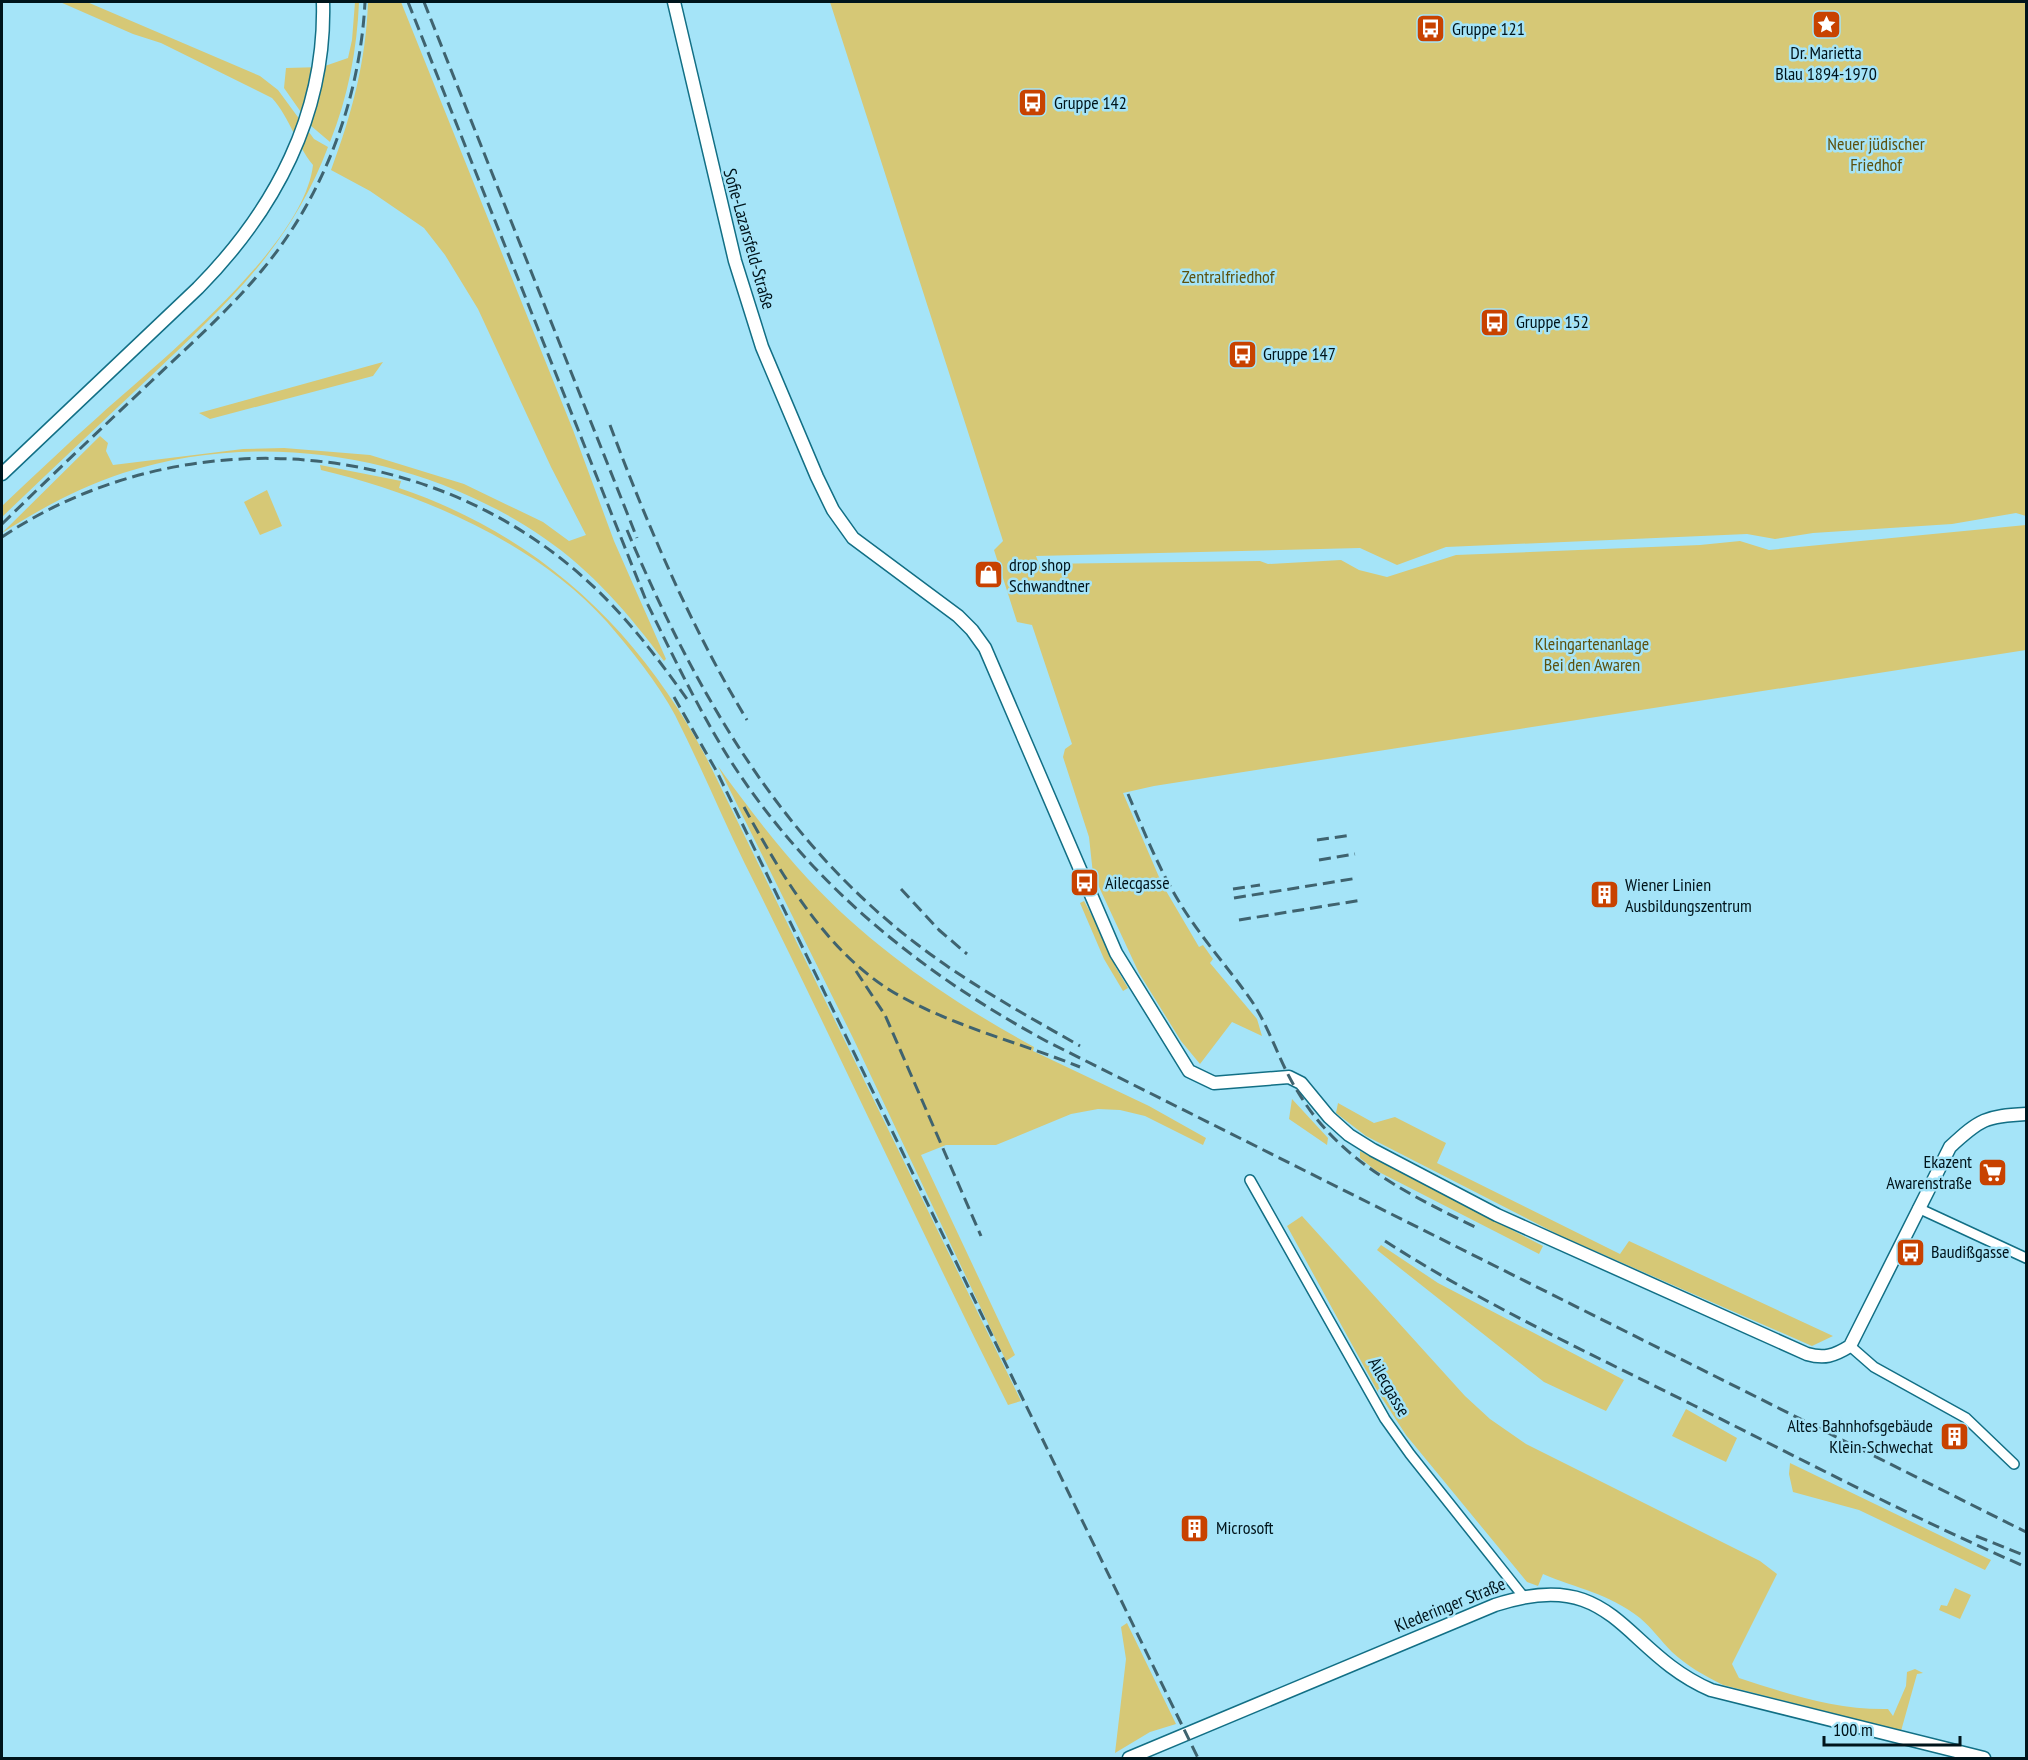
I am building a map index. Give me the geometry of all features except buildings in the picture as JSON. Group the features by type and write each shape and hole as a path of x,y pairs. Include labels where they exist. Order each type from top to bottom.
{"street":[{"path":"2,474 225,261 263,211 287,166 308,112 321,52 323,2"},
{"name":"Sofie-Lazarsfeld-Straße","path":"674,2 735,261 762,347 817,477 833,510 853,537 958,616 985,648 1116,953 1189,1071 1203,1080 1235,1083 1289,1077 1301,1083 1329,1117 1349,1135 1497,1215 1807,1354 1822,1358 1837,1354 1850,1346"},
{"path":"2014,1464 1966,1418 1874,1367 1850,1346 1950,1147 1975,1124 2000,1115 2026,1114"},
{"name":"Ailecgasse","path":"1250,1180 1385,1419 1410,1454 1523,1596"},
{"path":"1918,1208 2026,1258"},
{"name":"Klederinger Straße","path":"1129,1758 1495,1605 1523,1596 1556,1594 1600,1607 1621,1621 1676,1672 1711,1690 1984,1758"}],"green space":[{"path":"60,2 87,2 260,76 278,90 314,139 328,147 313,183 295,215 275,245 230,299 2,517 2,506 74,438 191,334 257,266 284,231 304,197 313,165 284,114 272,98 161,43 133,34"},
{"path":"355,2 359,2 354,56 347,91 330,142 310,125 284,88 286,68 322,67 348,58"},
{"path":"368,2 401,2 573,430 614,541 666,659 664,661 609,594 578,564 544,538 497,510 447,486 395,469 341,458 286,452 231,452 176,459 123,473 91,485 46,507 2,533 100,436 108,443 106,451 113,465 243,449 284,448 370,455 464,484 543,522 569,541 586,535 551,467 478,309 445,255 424,228 370,191 331,170 357,87 367,24"},
{"path":"830,2 2026,2 2026,516 2016,513 1952,524 1813,533 1775,539 1747,534 1446,547 1397,565 1360,548 1036,556 1039,564 1260,561 1268,564 1341,560 1359,570 1387,577 1456,555 1700,545 1740,541 1769,550 2026,525 2026,650 1154,786 1123,793 1162,884 1199,947 1203,945 1213,959 1210,963 1257,1019 1262,1036 1232,1022 1200,1064 1181,1041 1139,973 1093,874 1089,837 1063,757 1065,749 1072,744 1032,625 1017,622 994,550 1003,541"},
{"path":"383,362 373,376 210,419 199,413"},
{"path":"320,465 401,481 399,488 449,508 496,532 540,560 580,592 650,668 680,712 707,759 1021,1401 1008,1405 745,864 684,733 661,691 644,667 607,622 579,594 547,568 512,546 476,525 438,508 360,480 321,470"},
{"path":"267,490 282,526 260,535 244,502"},
{"path":"718,766 784,852 808,879 886,951 973,1012 1034,1047 1033,1051 1149,1106 1206,1138 1203,1145 1145,1116 1120,1110 1098,1109 1071,1114 996,1145 946,1145 921,1155 1015,1355 1006,1361 853,1038"},
{"path":"1084,901 1117,962 1115,966 1128,988 1123,991 1104,959 1080,903"},
{"path":"1292,1099 1328,1138 1327,1145 1289,1119"},
{"path":"1338,1103 1374,1123 1395,1117 1446,1143 1437,1163 1620,1254 1629,1241 1833,1336 1812,1346 1561,1236 1366,1136 1336,1113"},
{"path":"1360,1151 1543,1246 1539,1254 1375,1170 1360,1158"},
{"path":"1302,1216 1465,1396 1490,1419 1526,1444 1760,1561 1777,1574 1732,1664 1739,1678 1831,1704 1888,1709 1893,1716 1906,1686 1907,1672 1915,1669 1923,1673 1917,1674 1901,1731 1723,1685 1684,1662 1640,1618 1616,1603 1543,1574 1538,1586 1527,1582 1406,1435 1378,1392 1287,1226"},
{"path":"1381,1245 1438,1283 1624,1380 1606,1411 1544,1382 1377,1250"},
{"path":"1686,1409 1737,1438 1726,1462 1672,1436"},
{"path":"1790,1463 1991,1560 1985,1570 1859,1510 1793,1492 1789,1474"},
{"path":"1955,1588 1971,1595 1960,1619 1939,1610 1941,1605 1947,1606"},
{"path":"1127,1623 1176,1724 1150,1732 1115,1753 1126,1659 1121,1627"}],"railway":[{"path":"2,524 225,311 263,269 285,240 321,177 347,109 356,74 365,2"},
{"path":"408,2 647,603 694,697 725,752 756,798 791,841 867,918 954,985 1000,1015 1048,1042 2026,1532"},
{"path":"424,2 637,538"},
{"path":"610,425 689,613 747,720"},
{"path":"2,537 71,499 145,474 222,460 299,460 376,471 450,494 520,530 583,577 612,605 652,652 689,702"},
{"path":"627,530 681,647 712,703 745,757 782,809 823,858 868,903 937,959 997,998 1080,1046"},
{"path":"674,697 717,772 1198,1758"},
{"path":"1128,794 1157,861 1178,900 1253,1003 1298,1092 1315,1116 1333,1137 1376,1173 1399,1188 1475,1227"},
{"path":"744,807 774,860 810,913 829,937 874,980 900,996 943,1017 1080,1067"},
{"path":"1317,840 1352,835"},
{"path":"1319,860 1355,854"},
{"path":"1234,898 1358,878"},
{"path":"1233,889 1260,885"},
{"path":"901,889 939,930 967,954"},
{"path":"1239,920 1362,900"},
{"path":"856,971 885,1015 981,1236"},
{"path":"1385,1241 1460,1286 1537,1327 1900,1509 2026,1567"},
{"path":"1976,1536 2026,1556"}],"place":[{"name":"Dr. Marietta Blau 1894-1970","path":"1826,24"},
{"name":"Gruppe 121","path":"1431,29"},
{"name":"Gruppe 142","path":"1033,103"},
{"name":"Gruppe 152","path":"1495,322"},
{"name":"Gruppe 147","path":"1242,354"},
{"name":"drop shop Schwandtner","path":"988,575"},
{"name":"Ailecgasse","path":"1084,883"},
{"name":"Wiener Linien Ausbildungszentrum","path":"1604,895"},
{"name":"Ekazent Awarenstraße","path":"1993,1172"},
{"name":"Baudißgasse","path":"1910,1252"},
{"name":"Altes Bahnhofsgebäude Klein-Schwechat","path":"1954,1436"},
{"name":"Microsoft","path":"1195,1528"}],"park label":[{"name":"Neuer jüdischer Friedhof","path":"1876,154"},
{"name":"Zentralfriedhof","path":"1228,277"},
{"name":"Kleingartenanlage Bei den Awaren","path":"1592,654"}]}
